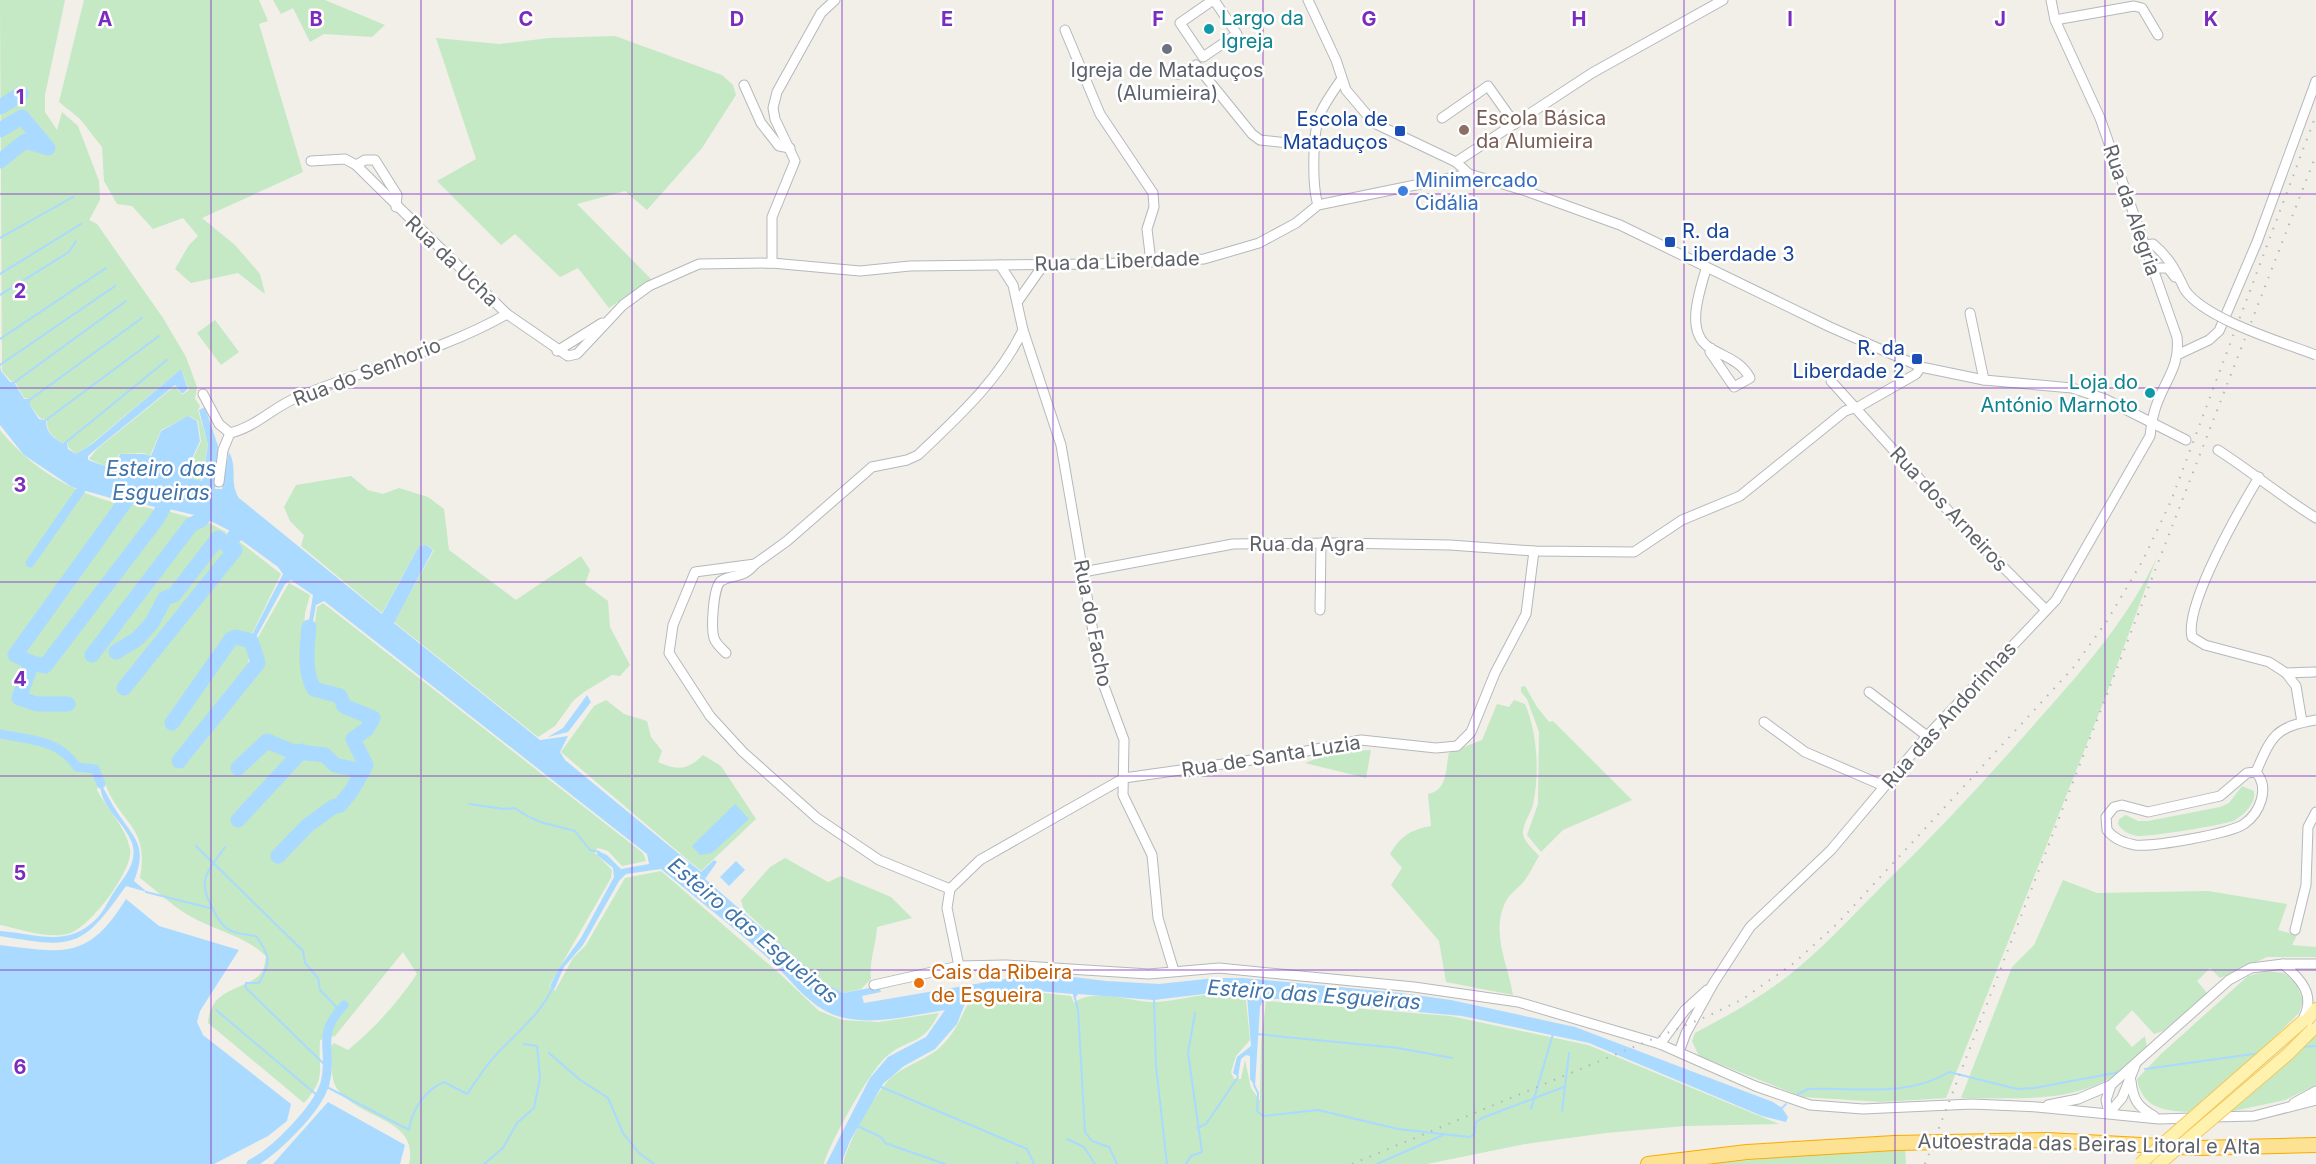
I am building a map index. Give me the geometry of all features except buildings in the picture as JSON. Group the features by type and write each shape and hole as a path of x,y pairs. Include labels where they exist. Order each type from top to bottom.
{"highway":[{"name":"Autoestrada das Beiras Litoral e Alta","path":"1648,1164 1747,1152 1894,1143 2047,1140 2198,1148 2316,1145"}],"main road":[{"path":"2140,1164 2307,1020 2316,1009"},
{"path":"2159,1164 2288,1054 2315,1027"}],"street":[{"path":"772,263 772,217 793,171 795,161 775,119 773,108 777,92 821,13 835,0"},
{"path":"1173,74 1181,74 1196,65 1203,57 1237,34 1214,0 1180,23 1203,57"},
{"path":"1308,0 1336,60 1341,80 1374,123 1456,162 1469,174"},
{"path":"1456,162 1592,74 1723,0"},
{"name":"Rua da Alegria","path":"2051,0 2055,20 2100,118 2177,337 2179,354"},
{"path":"2055,20 2134,6 2142,8 2158,35"},
{"path":"1065,30 1100,114 1153,193 1154,207 1148,229 1151,262"},
{"path":"1196,65 1252,134 1260,140 1316,146"},
{"path":"1318,205 1315,195 1316,146 1320,114 1341,80"},
{"path":"2152,423 2154,412 2179,354 2209,340 2219,331 2257,242 2316,81"},
{"path":"744,85 760,123 779,146 790,148"},
{"path":"1442,118 1488,86 1515,124"},
{"name":"Rua da Ucha","path":"311,161 345,159 356,165 396,207 507,314"},
{"name":"Rua da Ucha","path":"356,165 365,160 375,160 397,195 396,207"},
{"name":"Rua da Liberdade","path":"507,314 557,351 573,356 607,321 649,286 685,268 699,264 772,263 860,270 910,266 1204,259 1259,243 1296,223 1318,205 1469,174 1526,191 1620,225 1706,268 1921,367 1984,380 2072,388 2104,399 2186,440"},
{"path":"2145,245 2153,244 2164,253 2173,264 2185,290"},
{"path":"1018,301 1044,264"},
{"name":"Rua do Facho","path":"1000,265 1013,285 1023,330 1061,445 1101,678 1124,740 1123,795 1152,855 1158,918 1174,971"},
{"path":"1706,268 1696,325 1702,339 1711,348 1734,359 1750,378 1734,387 1710,352 1711,348"},
{"path":"2152,268 2168,268 2202,307 2316,355"},
{"path":"1970,313 1984,380"},
{"name":"Rua do Senhorio","path":"230,433 247,429 295,398 406,357 507,314"},
{"path":"726,653 713,636 712,619 717,588 722,581 748,572 872,467 907,460 918,455 974,402 1016,345 1023,330"},
{"name":"Rua da Agra","path":"1083,572 1233,544 1450,545 1534,551 1634,552 1682,520 1740,496 1853,407 1860,406 1916,374 1921,367"},
{"name":"Rua dos Arneiros","path":"1831,381 1963,527 2046,610"},
{"path":"203,394 219,424 230,433 223,450 219,482"},
{"name":"Rua das Andorinhas","path":"1679,1052 1686,1033 1713,984 1750,927 1831,850 1927,736 2055,600 2144,446 2152,423"},
{"path":"2218,450 2259,477 2283,498 2316,518"},
{"path":"2259,477 2231,526 2199,595 2191,619 2192,637 2205,645 2269,662 2286,673 2296,686 2302,722"},
{"path":"1320,610 1321,543"},
{"name":"Rua de Santa Luzia","path":"1124,778 1287,755 1361,740 1436,748 1457,746 1471,732 1494,673 1526,614 1534,551"},
{"path":"755,564 695,572 673,626 669,653 716,723 743,752 817,818 879,860 950,889"},
{"path":"2286,673 2314,672"},
{"path":"1869,692 1927,736"},
{"path":"2256,771 2247,773 2220,796 2148,812 2121,805 2115,807 2106,817 2107,830 2124,842 2145,845 2233,830 2250,819 2261,803 2262,787 2256,771 2271,738 2287,726 2316,720"},
{"path":"1764,722 1805,752 1884,786"},
{"path":"960,966 947,908 950,889 980,860 1124,778"},
{"path":"2295,930 2307,885 2308,827 2316,812"},
{"path":"2037,1107 2078,1099 2111,1085 2229,980 2251,968 2283,964 2316,964"},
{"path":"2283,964 2306,988 2310,1001 2308,1011 2301,1023"},
{"path":"874,985 960,966 1006,965 1149,974 1219,968 1414,987 1518,1002 1660,1044 1755,1086 1810,1105 1863,1109 1972,1104 2037,1107 2159,1119 2254,1116 2316,1100"},
{"name":"Rua das Andorinhas","path":"1660,1044 1685,1010 1713,984"},
{"path":"2109,1113 2122,1098 2135,1066"},
{"path":"2130,1081 2133,1098 2140,1109 2159,1119"},
{"path":"2109,1113 2106,1100 2111,1085"},
{"path":"2286,1107 2316,1091"}],"green space":[{"path":"0,0 65,0 45,95 45,112 57,130 62,112 78,126 99,181 100,200 89,220 97,224 163,318 186,357 197,387 195,399 200,406 198,410 208,445 201,481 189,478 192,461 201,441 198,421 189,416 161,430 150,456 144,453 119,454 116,464 105,466 89,459 97,449 175,386 182,395 189,390 181,369 76,454 69,448 67,441 62,443 53,436 49,431 47,420 40,418 30,405 30,399 24,398 15,382 11,381 2,371"},
{"path":"84,0 259,0 268,21 259,24 303,172 202,218 235,245 260,274 265,294 238,273 191,283 175,269 189,245 198,236 183,218 153,229 132,206 117,204 104,181 102,147 80,119 59,102"},
{"path":"273,0 325,0 385,25 372,37 324,34 310,42 293,8 281,14"},
{"path":"615,36 722,75 733,85 736,95 702,148 647,210 625,191 577,204 651,279 609,308 578,268 560,277 515,234 501,245 437,181 476,159 436,38 499,44 549,38"},
{"path":"215,320 239,352 221,365 197,333"},
{"path":"0,430 24,456 52,476 82,491 116,503 114,510 121,513 130,504 153,509 153,518 158,520 167,511 207,522 226,532 225,546 240,542 281,574 251,636 230,635 225,640 245,643 250,649 248,665 256,668 261,661 257,639 289,583 310,595 305,613 303,647 310,651 312,647 317,607 323,603 643,853 646,861 622,866 608,851 598,848 594,852 612,870 611,878 549,986 555,991 573,958 586,945 625,878 661,871 780,974 819,1011 842,1020 879,1022 939,1013 933,1024 921,1037 895,1050 880,1064 851,1107 824,1164 409,1164 410,1149 405,1137 385,1120 346,1098 336,1087 332,1073 331,1046 334,1043 348,1050 377,1024 402,995 417,974 403,952 335,1036 320,1040 319,1080 304,1103 208,1023 210,1010 216,1001 258,977 264,968 266,956 249,943 188,915 140,878 142,860 137,835 110,795 104,780 98,781 97,790 120,826 130,849 125,870 108,898 87,922 68,934 43,934 0,925"},
{"path":"351,476 368,490 383,494 399,488 428,497 444,509 449,550 516,600 581,556 590,570 585,584 608,601 610,627 630,665 620,676 612,675 584,692 573,701 555,726 538,737 394,622 434,550 426,545 419,546 382,613 301,546 304,535 290,521 284,507 296,485"},
{"path":"2157,557 2103,703 1946,1098 1882,1102 1803,1097 1699,1056 1692,1041 1695,1033 1762,995 1810,957 1922,846 1991,773 2062,693 2114,629 2130,606"},
{"path":"1525,686 1549,722 1553,721 1632,800 1563,830 1541,852 1527,835 1538,804 1539,732 1527,699 1521,692 1521,687"},
{"path":"606,700 624,714 647,721 651,737 662,751 658,762 682,768 692,764 703,755 721,766 756,819 701,871 561,752 594,706"},
{"path":"1514,700 1525,704 1535,740 1537,766 1535,792 1523,834 1527,843 1539,856 1525,880 1506,901 1502,913 1500,936 1513,995 1446,982 1439,941 1391,885 1402,868 1390,854 1407,835 1431,826 1428,794 1434,792 1442,784 1449,753 1482,740 1497,704 1509,707"},
{"path":"1371,750 1366,778 1305,763 1334,752"},
{"path":"2242,786 2254,791 2253,800 2242,815 2229,822 2156,835 2137,836 2126,832 2118,824 2119,819 2126,815 2138,821 2148,821 2220,807 2229,803"},
{"path":"785,858 828,882 841,876 891,897 912,918 877,927 871,979 861,989 844,993 825,983 744,910 741,900 770,867"},
{"path":"2063,880 2097,893 2208,891 2287,904 2278,930 2297,935 2292,945 2316,947 2316,957 2267,957 2220,978 2210,968 2197,981 2207,993 2163,1031 2154,1034 2132,1010 2115,1028 2132,1047 2145,1036 2147,1048 2127,1067 2106,1080 2084,1089 2062,1095 2038,1097 1961,1098 2012,967 2034,945"},
{"path":"2267,971 2284,973 2297,985 2303,1001 2299,1013 2255,1056 2189,1112 2163,1109 2149,1102 2140,1089 2137,1079 2161,1054 2248,976"},
{"path":"1044,993 1071,996 1074,1003 1091,996 1162,1002 1223,994 1246,1000 1250,1040 1236,1056 1231,1072 1234,1079 1241,1079 1245,1060 1251,1088 1260,1101 1261,1043 1266,1001 1450,1016 1588,1045 1779,1124 1685,1126 1606,1133 1525,1144 1427,1164 843,1164 851,1142 878,1093 898,1072 932,1054 943,1045 968,1004 1009,994 1028,995 1033,1001"},
{"path":"2316,1034 2316,1085 2285,1100 2229,1112"},
{"path":"1905,1147 1906,1164 1704,1164"}],"water":[{"name":"Esteiro das Esgueiras","path":"0,364 1,371 10,382 14,382 24,399 30,399 30,405 39,419 46,420 50,434 62,443 67,442 68,449 76,454 92,444 181,369 188,389 182,394 175,385 96,449 88,456 88,460 105,466 116,465 120,454 151,456 161,431 188,416 197,421 200,441 191,461 189,478 202,481 208,445 199,410 205,407 218,446 215,489 222,489 229,452 233,464 234,487 239,498 382,614 419,546 426,545 433,550 394,623 540,740 568,736 560,752 565,760 701,872 714,860 717,862 705,879 825,983 844,993 879,986 881,992 862,996 864,1003 1040,973 1106,981 1159,984 1215,978 1243,978 1401,993 1451,1000 1575,1027 1773,1102 1782,1108 1788,1117 1786,1122 1762,1116 1589,1043 1462,1016 1278,999 1264,999 1260,1007 1255,1086 1250,1079 1250,1056 1246,1055 1241,1059 1238,1077 1233,1073 1237,1057 1251,1046 1247,995 1220,992 1154,1000 1078,994 1074,1000 1073,994 1038,991 1033,998 1029,991 966,1001 957,1024 935,1049 904,1066 883,1084 850,1141 841,1164 826,1164 870,1078 888,1057 926,1037 945,1010 895,1019 857,1020 822,1009 804,995 757,948 661,869 626,874 619,881 583,945 564,967 554,990 550,986 559,968 581,938 614,877 613,868 597,855 598,851 607,855 621,869 649,864 647,854 324,601 316,605 308,649 305,646 313,595 291,580 285,584 255,639 258,663 251,665 254,652 249,642 227,639 236,635 250,639 283,574 278,567 241,540 227,545 232,532 203,517 165,508 157,519 159,508 131,501 119,511 121,501 72,487 24,455 0,425"},
{"path":"587,695 591,702 568,732 548,737 563,728"},
{"path":"100,783 138,844 140,859 134,881 147,892 126,886 98,922 75,939 45,942 0,936 0,931 53,937 65,936 88,926 104,910 130,867 133,850 124,828 104,800"},
{"path":"735,804 749,819 712,853 700,855 692,846"},
{"path":"736,861 745,870 729,886 720,877"},
{"path":"126,899 159,926 239,950 200,1011 197,1022 203,1035 291,1104 287,1121 268,1136 214,1164 0,1164 0,945 42,950 73,948 99,933"},
{"path":"328,1102 405,1145 400,1164 273,1164"}],"waterway":[{"path":"0,107 21,94"},
{"path":"0,130 22,117 48,148"},
{"path":"0,161 25,141 45,147"},
{"path":"0,238 73,197"},
{"path":"0,274 81,224"},
{"path":"0,295 69,252 76,241"},
{"path":"0,339 106,268"},
{"path":"0,365 115,286"},
{"path":"12,384 126,301"},
{"path":"28,401 142,318"},
{"path":"46,420 159,336"},
{"path":"65,443 167,360"},
{"path":"30,563 87,481"},
{"path":"32,663 15,655 130,495"},
{"path":"68,704 37,704 19,698 32,663 45,666 157,519 166,503"},
{"path":"92,655 191,525 201,520 213,504"},
{"path":"116,652 137,639 152,623 165,598 174,595 218,538 227,545 240,530"},
{"path":"124,688 235,550 227,545"},
{"path":"278,856 308,825 333,807 340,805 352,790 366,765 353,739 367,729 373,718 344,706 340,696 314,689 307,667 309,627"},
{"path":"172,723 231,639 236,637 251,641"},
{"path":"179,761 258,663 253,646"},
{"path":"0,734 43,742 52,746 61,751 77,767 95,769 101,784"},
{"path":"238,768 267,741 291,751 325,755 335,765 363,771"},
{"path":"238,820 302,751"},
{"path":"469,804 504,809 515,808 537,820 575,831 590,850 599,852"},
{"path":"196,846 303,951 305,963 318,978 320,990 339,1010"},
{"path":"225,847 207,873 206,894 224,926 237,933 256,936 268,959 259,983 246,983 245,987 326,1066"},
{"path":"146,892 210,908"},
{"path":"325,1086 409,1130 416,1108 437,1085 444,1082 467,1094 489,1063 532,1018 553,987"},
{"path":"1075,998 1078,1010 1085,1132 1092,1141 1109,1147 1117,1164"},
{"path":"1154,999 1156,1066 1167,1164"},
{"path":"251,1164 283,1140 314,1105 325,1083 328,1061 327,1035 335,1016 344,1005"},
{"path":"216,1010 318,1096"},
{"path":"1186,1164 1191,1156 1202,1152 1188,1053 1195,1013"},
{"path":"1256,1034 1398,1048 1452,1058"},
{"path":"1531,1109 1553,1034"},
{"path":"484,1164 503,1148 517,1123 534,1108 540,1078 537,1046 524,1044"},
{"path":"2301,1047 2316,1046"},
{"path":"549,1053 579,1079 608,1098 623,1133 639,1153 654,1164"},
{"path":"1562,1111 1569,1053"},
{"path":"2145,1069 2260,1053"},
{"path":"1798,1094 1808,1089 1881,1090 1899,1088 1933,1080 1949,1072 2017,1089 2120,1072"},
{"path":"1197,1128 1206,1124 1238,1077"},
{"path":"1254,1085 1258,1093 1257,1111 1263,1116 1318,1110 1398,1129 1469,1137 1474,1135 1476,1122 1482,1118 1564,1087"},
{"path":"879,1086 1027,1149 1034,1164"},
{"name":"Esteiro das Esgueiras","path":"1782,1108 1786,1104"},
{"path":"855,1125 881,1137 885,1143 945,1164"},
{"path":"1377,1164 1443,1135"},
{"path":"1067,1139 1084,1147 1095,1164"}],"railway":[{"path":"1352,1164 1708,1016 1743,999 1794,963 1837,924 2073,668 2107,621 2143,560 2171,501 2316,115"},
{"path":"1925,1164 2316,155"}],"place":[{"name":"Largo da Igreja","path":"1209,29"},
{"name":"Igreja de Mataduços (Alumieira)","path":"1167,49"},
{"name":"Escola Básica da Alumieira","path":"1464,130"},
{"name":"Escola de Mataduços","path":"1400,131"},
{"name":"Minimercado Cidália","path":"1403,191"},
{"name":"R. da Liberdade 3","path":"1670,242"},
{"name":"R. da Liberdade 2","path":"1917,359"},
{"name":"Loja do António Marnoto","path":"2150,393"},
{"name":"Cais da Ribeira de Esgueira","path":"919,983"}]}
